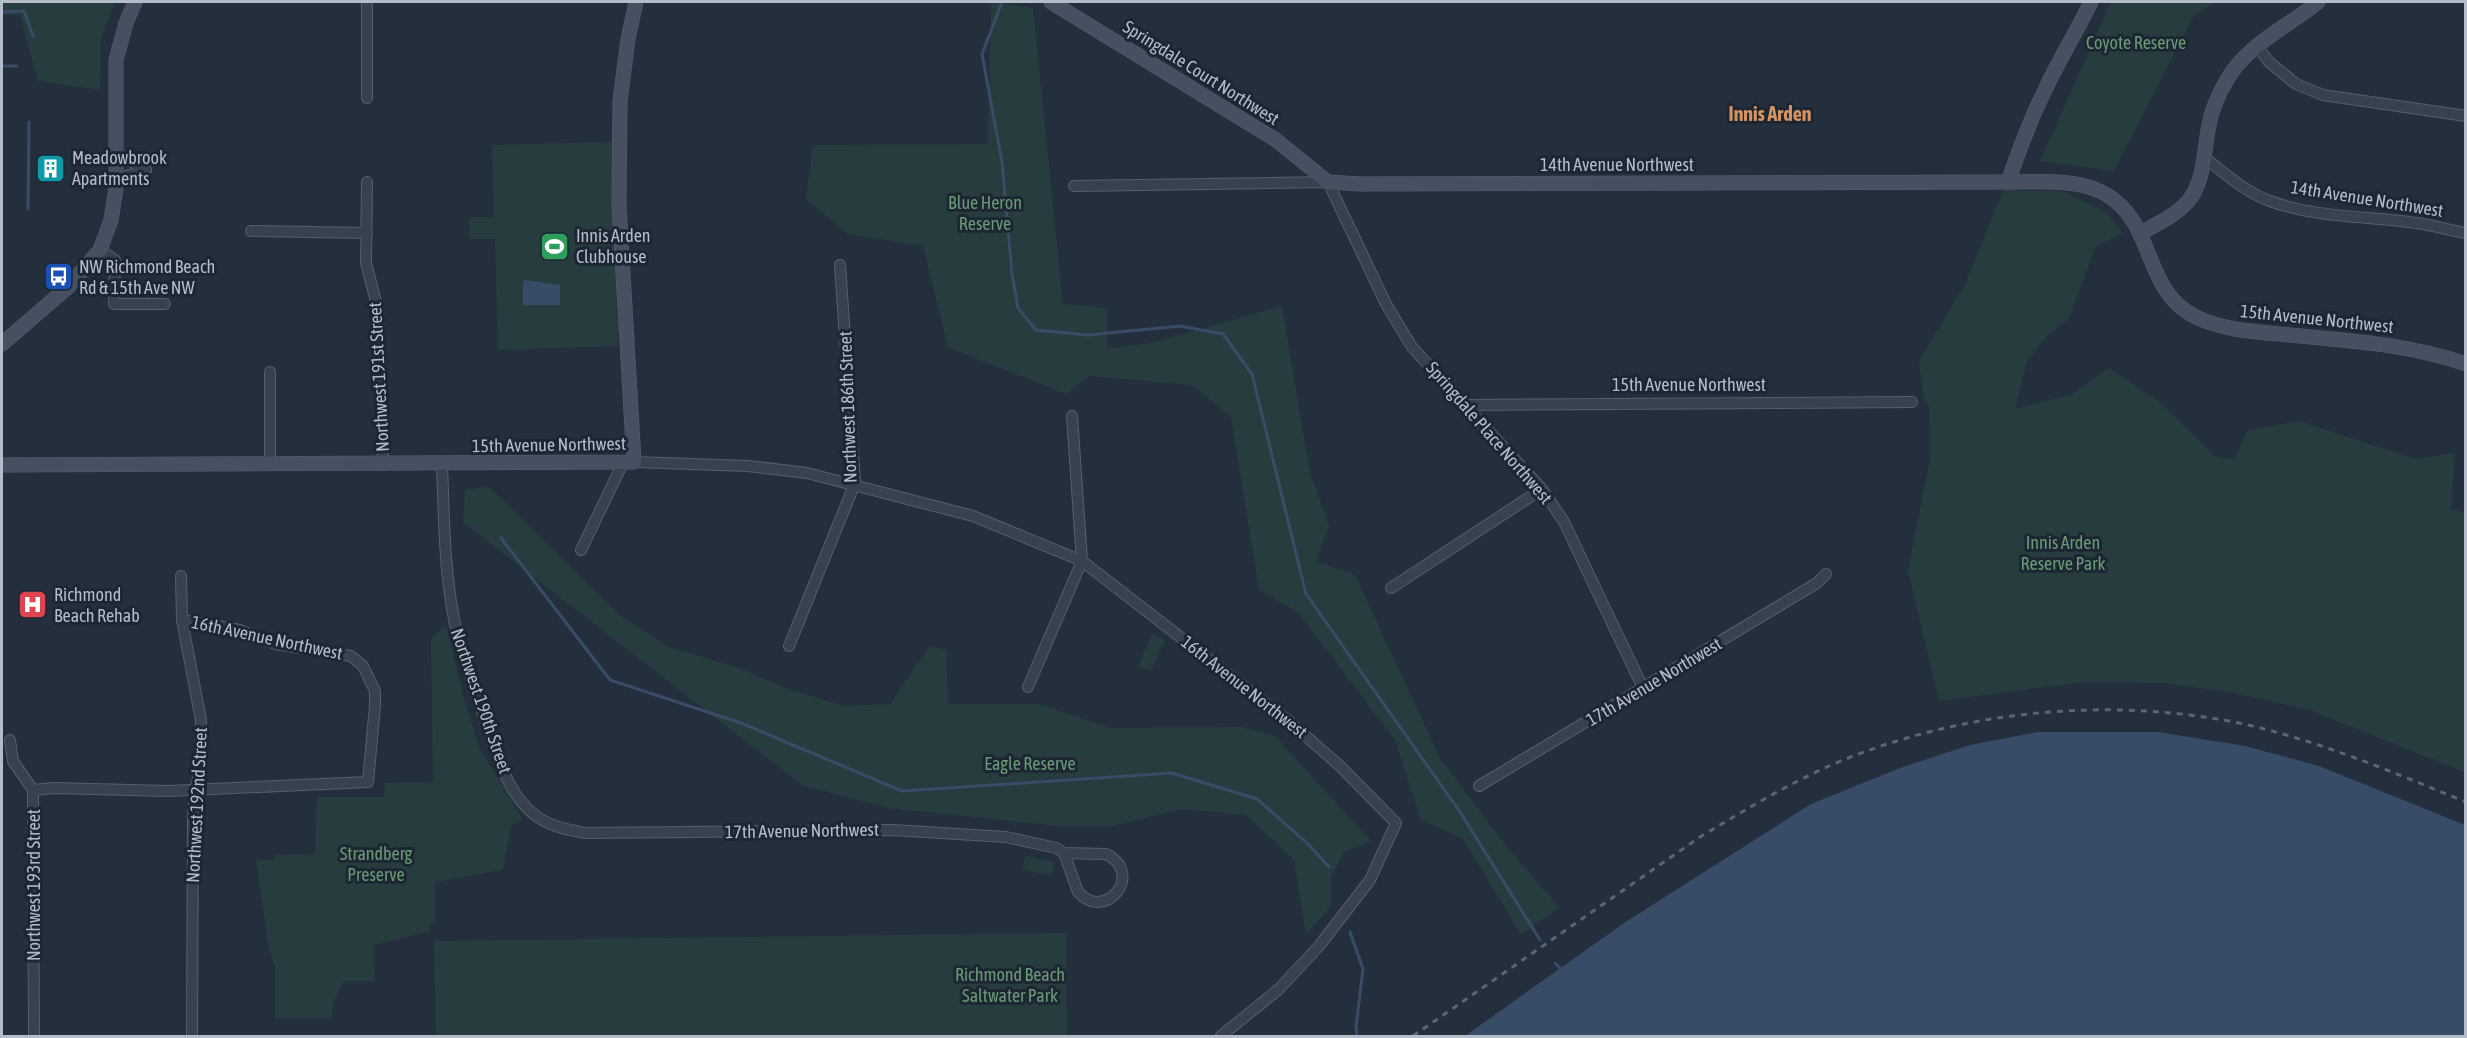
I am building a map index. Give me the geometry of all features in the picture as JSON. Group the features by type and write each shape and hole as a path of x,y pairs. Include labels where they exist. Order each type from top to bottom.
{"street":[{"path":"2,344 68,287 99,250 111,220 116,179 116,60 126,23 135,2"},
{"path":"367,2 367,98"},
{"path":"581,549 629,463 619,205 620,100 627,39 636,2"},
{"name":"Springdale Court Northwest","path":"1051,2 1276,140 1328,182"},
{"path":"2008,182 2021,145 2047,86 2091,2"},
{"path":"2141,233 2178,211 2192,196 2199,180 2215,102 2229,76 2257,46 2318,2"},
{"path":"2257,46 2269,62 2296,84 2323,95 2466,116"},
{"path":"116,153 146,170 116,179"},
{"name":"14th Avenue Northwest","path":"2204,157 2235,182 2269,201 2363,219 2416,223 2466,233"},
{"name":"Northwest 191st Street","path":"368,182 366,263 378,309 383,465"},
{"name":"14th Avenue Northwest","path":"1074,186 1328,182 1361,184 2008,182 2081,186 2100,192 2132,217 2141,233"},
{"name":"Springdale Place Northwest","path":"1328,182 1386,304 1412,347 1542,489 1564,522 1643,688"},
{"path":"251,231 367,233"},
{"name":"15th Avenue Northwest","path":"2141,233 2160,282 2183,308 2196,318 2234,329 2397,345 2434,353 2466,364"},
{"path":"99,250 115,260 114,303 165,303"},
{"name":"Northwest 186th Street","path":"789,646 855,483 840,265"},
{"path":"270,372 270,465"},
{"name":"15th Avenue Northwest","path":"1466,405 1912,402"},
{"path":"1028,687 1082,561 1072,416"},
{"name":"15th Avenue Northwest","path":"2,465 629,463 748,466 807,473 855,483 973,516 1082,561"},
{"name":"Northwest 190th Street","path":"441,464 448,586 463,655 509,783 523,804 539,818"},
{"path":"1391,588 1542,489"},
{"name":"16th Avenue Northwest","path":"1082,561 1290,722 1342,768 1396,824 1370,880 1319,946 1279,989 1221,1036"},
{"name":"17th Avenue Northwest","path":"1479,786 1817,583 1826,574"},
{"name":"Northwest 192nd Street","path":"182,576 182,620 201,720 200,771 195,790 193,818 192,1036"},
{"name":"16th Avenue Northwest","path":"182,620 240,630 275,644 351,656 363,666 375,691 368,782 195,790"},
{"name":"Northwest 193rd Street","path":"10,741 13,761 33,790 34,1036"},
{"path":"33,790 195,790"},
{"name":"17th Avenue Northwest","path":"539,818 560,828 586,833 893,830 1006,837 1056,848 1064,853 1106,854 1119,865 1123,876 1117,893 1103,901 1092,901 1082,896 1078,892 1064,853"}],"green space":[{"path":"2,2 115,2 101,38 100,90 38,81 20,15 2,15"},
{"name":"Blue Heron Reserve","path":"991,2 1033,8 1063,304 1107,308 1107,349 1156,342 1282,306 1310,472 1329,526 1316,561 1355,575 1440,758 1506,846 1560,908 1521,934 1463,839 1421,820 1395,740 1298,612 1259,590 1231,417 1192,385 1089,376 1066,394 948,347 923,246 848,234 806,199 813,145 988,144"},
{"name":"Coyote Reserve","path":"2111,2 2216,2 2194,15 2114,171 2040,161"},
{"name":"Innis Arden Clubhouse","path":"612,142 618,346 498,350 495,239 470,239 469,217 494,217 492,145"},
{"name":"Innis Arden Reserve Park","path":"2003,190 2062,191 2105,211 2123,233 2096,246 2069,318 2046,337 2027,361 2015,409 2071,395 2109,368 2161,403 2215,456 2233,460 2247,431 2299,421 2415,459 2455,453 2451,509 2466,513 2465,772 2307,709 2228,692 2165,683 2084,682 1939,701 1908,571 1930,458 1929,407 1924,398 1919,361 1965,284"},
{"name":"Eagle Reserve","path":"489,487 621,616 669,647 733,666 794,691 844,706 890,704 929,647 946,649 948,704 1039,704 1110,728 1241,727 1275,736 1371,841 1343,853 1331,877 1331,906 1306,935 1294,860 1246,815 1181,809 1113,826 1058,826 888,808 802,785 463,522 465,490"},
{"name":"Strandberg Preserve","path":"446,624 462,691 479,747 523,820 511,826 503,870 435,882 435,924 430,924 430,931 374,945 375,981 344,981 332,1006 332,1018 275,1018 275,966 269,949 256,859 274,860 274,855 315,854 317,797 384,797 385,783 433,782 431,639"},
{"path":"1152,634 1165,640 1151,671 1138,666"},
{"path":"1025,856 1054,862 1052,875 1022,870"},
{"name":"Richmond Beach Saltwater Park","path":"1066,933 1067,1036 436,1036 434,941"}],"water":[{"path":"525,280 560,285 560,305 523,305 523,282"},
{"path":"2038,732 2158,732 2245,746 2319,766 2465,825 2465,1036 1465,1036 1624,923 1811,804 1900,768 1970,745"}],"waterway":[{"path":"1002,2 982,54 1002,162 1012,274 1018,308 1036,330 1088,335 1180,326 1223,334 1252,374 1306,594 1460,812 1540,940"},
{"path":"2,12 24,11 33,36"},
{"path":"2,66 17,66"},
{"path":"28,209 29,122"},
{"path":"501,538 610,680 741,723 902,791 1172,773 1257,799 1308,844 1329,867"},
{"path":"1350,932 1363,969 1357,1036"},
{"path":"1555,963 1560,968"}],"railway":[{"path":"1413,1036 1700,837 1754,805 1848,758 1943,729 1991,719 2091,710 2190,715 2239,723 2297,738 2466,802"}],"place":[{"name":"Meadowbrook Apartments","path":"51,168"},
{"name":"Innis Arden Clubhouse","path":"555,246"},
{"name":"NW Richmond Beach Rd & 15th Ave NW","path":"58,277"},
{"name":"Richmond Beach Rehab","path":"33,605"}],"district":[{"name":"Innis Arden","path":"1770,114"}]}
